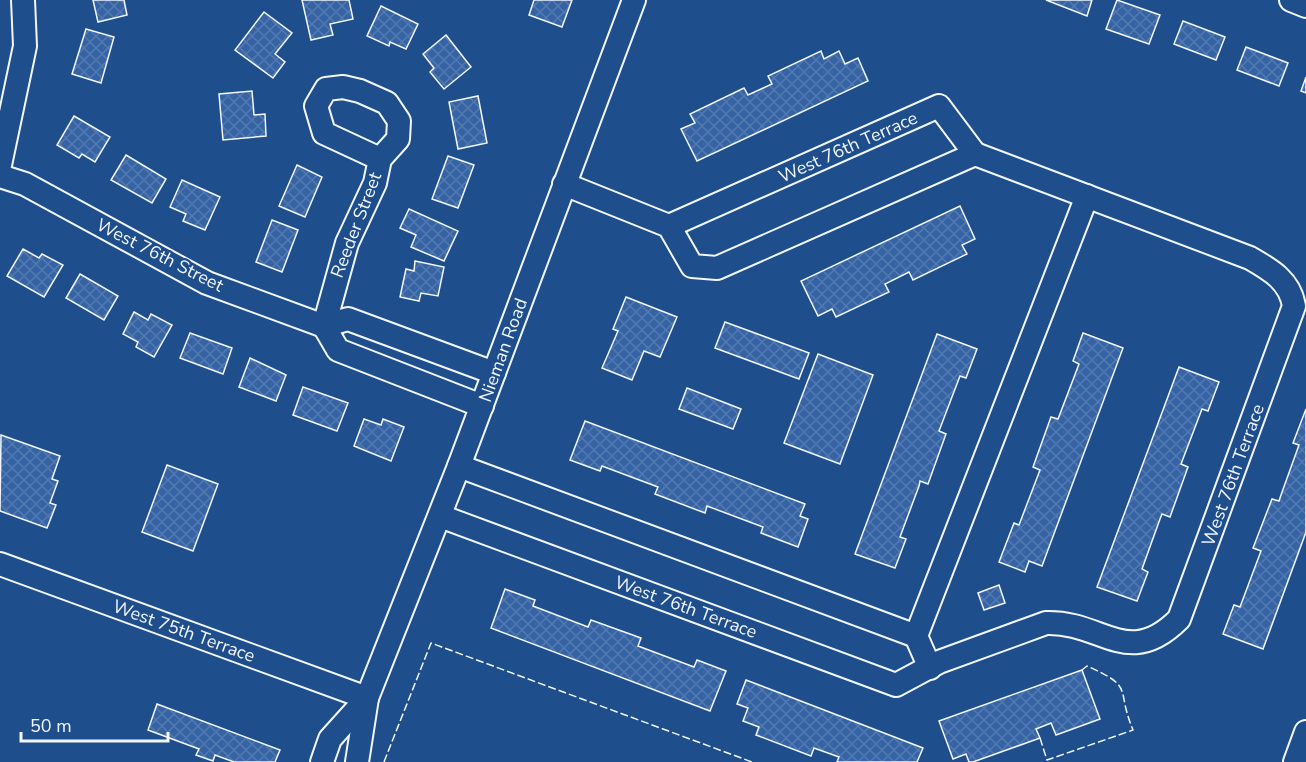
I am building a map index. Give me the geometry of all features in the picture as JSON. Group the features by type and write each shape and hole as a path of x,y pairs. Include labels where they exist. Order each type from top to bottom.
{"street":[{"path":"0,165 25,46 23,0"},
{"name":"Nieman Road","path":"357,762 367,698 440,516 634,0"},
{"path":"1291,0 1306,6"},
{"name":"West 76th Terrace","path":"440,516 896,685 930,668 1046,623 1060,623 1136,643 1151,641 1179,619 1291,318 1294,306 1292,294 1284,282 1271,270 1250,258 975,154 939,106 669,226"},
{"path":"564,184 669,226 692,266 717,268 975,154"},
{"name":"Reeder Street","path":"324,326 346,243 375,183 380,159"},
{"name":"West 76th Street","path":"0,176 25,184 207,283 324,326"},
{"path":"930,668 916,636 1087,196"},
{"path":"482,406 338,350 324,326 348,319 494,373"},
{"path":"459,466 916,636"},
{"name":"West 75th Terrace","path":"0,564 367,698"},
{"name":"Nieman Road","path":"321,762 330,739 367,698"},
{"path":"1295,762 1306,732"}],"building":[{"path":"93,0 124,0 127,15 98,22"},
{"path":"302,0 349,0 353,19 330,24 333,35 311,40"},
{"path":"534,0 572,0 562,27 529,15"},
{"path":"1046,0 1092,0 1087,16"},
{"path":"1117,0 1160,15 1149,44 1106,29"},
{"path":"381,6 418,24 406,49 390,42 389,46 367,36"},
{"path":"264,12 292,33 275,54 285,62 273,78 235,50"},
{"path":"1183,21 1225,37 1216,60 1174,44"},
{"path":"86,29 114,37 101,83 72,74"},
{"path":"446,35 471,67 444,89 430,72 434,68 423,54"},
{"path":"1246,47 1288,63 1279,86 1237,70"},
{"path":"821,51 824,59 839,51 845,64 858,58 868,81 697,161 681,129 695,123 690,114 744,88 748,95 772,84 768,76"},
{"path":"1306,77 1306,93 1301,91"},
{"path":"252,91 254,115 265,114 266,136 223,140 219,94"},
{"path":"478,96 487,143 458,149 449,102"},
{"path":"74,116 110,137 95,162 82,154 79,158 57,145"},
{"path":"126,155 166,179 152,203 111,180"},
{"path":"448,156 474,165 458,208 432,199"},
{"path":"297,165 322,177 305,217 279,206"},
{"path":"182,180 220,197 205,230 183,221 186,214 170,207"},
{"path":"960,206 975,239 962,245 967,254 913,280 909,272 885,284 889,292 836,317 832,309 818,316 801,281"},
{"path":"409,209 458,231 444,261 411,247 416,235 400,228"},
{"path":"272,220 298,230 282,272 256,262"},
{"path":"23,249 39,258 42,254 63,265 44,297 7,276"},
{"path":"415,261 444,267 438,296 421,293 419,301 400,297 406,269 414,271"},
{"path":"80,274 118,296 104,320 66,298"},
{"path":"626,297 677,317 660,357 644,351 632,380 602,368 618,331 613,329"},
{"path":"134,312 148,320 151,314 172,325 154,357 136,347 138,342 123,334"},
{"path":"725,322 809,353 799,379 715,348"},
{"path":"190,333 232,348 223,374 180,358"},
{"path":"1083,333 1123,348 1042,566 1029,561 1025,572 999,562 1014,523 1019,525 1040,470 1033,467 1051,417 1058,419 1079,364 1073,361"},
{"path":"937,334 977,349 966,378 960,376 939,431 946,434 928,484 920,481 900,537 906,539 895,568 855,554"},
{"path":"818,354 873,375 840,464 784,443"},
{"path":"250,358 286,375 276,401 239,387"},
{"path":"1179,367 1219,382 1208,411 1202,409 1181,464 1188,467 1170,517 1162,514 1160,519 1142,569 1148,572 1137,601 1097,587"},
{"path":"303,387 348,403 337,431 293,415"},
{"path":"687,388 741,409 733,429 679,409"},
{"path":"1306,409 1306,532 1263,649 1223,634 1234,605 1240,607 1261,551 1253,548 1272,499 1279,501 1299,445 1293,443"},
{"path":"364,419 381,425 383,419 404,427 391,461 354,446"},
{"path":"585,421 805,504 800,516 808,519 798,547 761,533 763,527 707,506 705,513 655,494 658,487 602,466 600,471 570,460"},
{"path":"1,435 60,456 52,479 58,481 50,503 56,505 47,528 0,511"},
{"path":"167,465 218,484 193,551 142,532"},
{"path":"999,585 1005,603 984,610 978,593"},
{"path":"505,589 535,600 533,606 588,627 591,620 641,638 638,646 694,667 697,660 726,671 710,711 491,628"},
{"path":"1082,670 1100,719 1056,735 1051,723 1036,729 1040,738 973,762 969,762 966,754 953,759 939,721"},
{"path":"746,680 923,748 917,762 837,762 839,757 814,748 811,756 756,735 759,727 743,721 748,708 737,704"},
{"path":"157,704 280,750 275,762 234,762 215,755 213,761 196,755 199,749 148,730"}],"fence":[{"path":"384,762 431,643 752,762"},
{"path":"1040,738 1047,760 1133,730 1122,690 1118,685 1112,679 1087,666 1082,670"}]}
